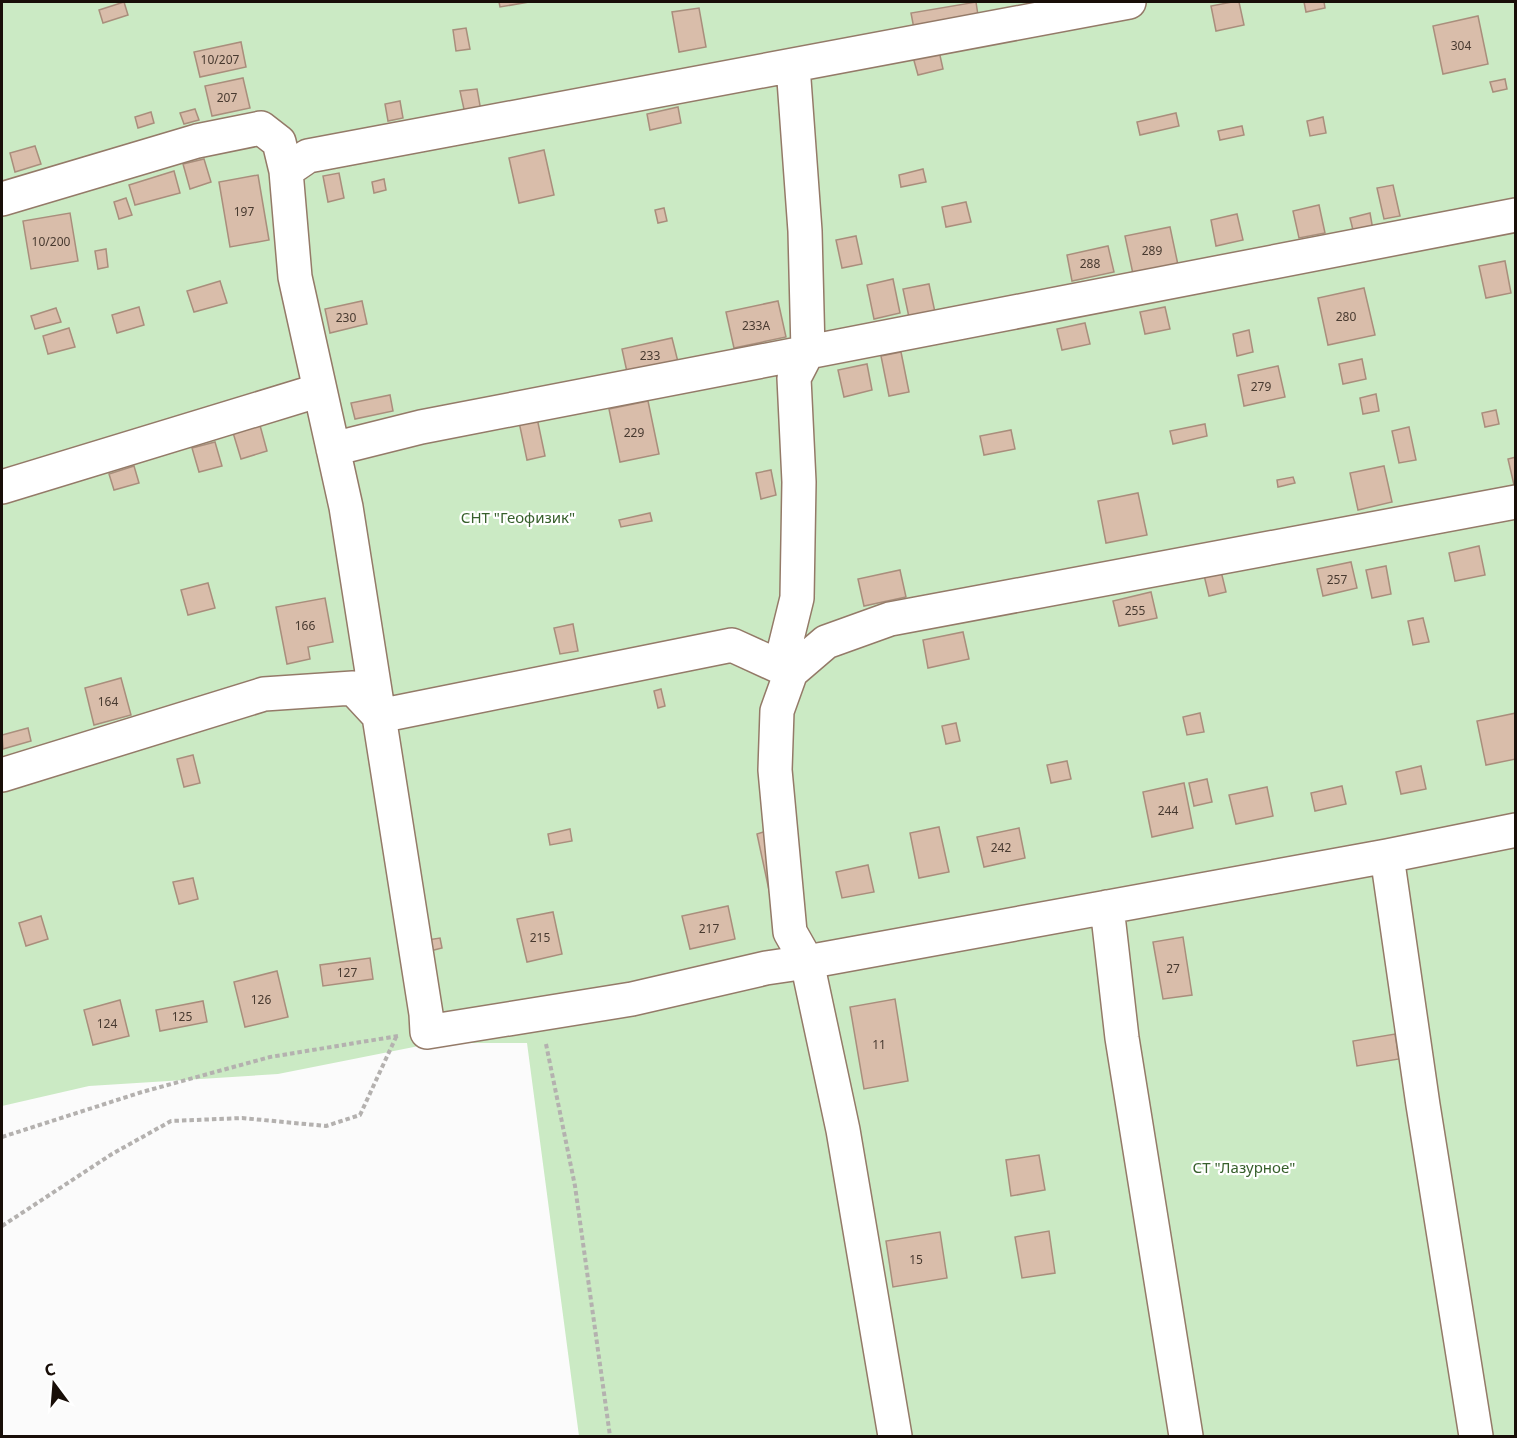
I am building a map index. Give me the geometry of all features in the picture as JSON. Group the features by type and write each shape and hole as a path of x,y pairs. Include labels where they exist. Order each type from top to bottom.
{"street":[{"path":"286,171 308,156 1129,2"},
{"path":"793,66 805,231 808,351 794,378 799,482 797,598 777,711 775,771 790,933 807,962 843,1130 895,1437"},
{"path":"2,199 197,141 261,128 279,142 286,171 295,277 346,507 426,1014 412,1034"},
{"path":"333,449 420,427 1515,215"},
{"path":"2,487 320,390"},
{"path":"786,669 826,642 890,619 1515,502"},
{"path":"379,716 732,645 786,669"},
{"path":"2,775 264,693 353,688 379,716"},
{"path":"412,1034 632,999 766,968 1387,856 1515,830"},
{"path":"1387,856 1423,1105 1476,1437"},
{"path":"1107,907 1122,1038 1186,1437"}],"path":[{"path":"540,1014 575,1186 610,1437"},
{"path":"2,1137 142,1092 270,1057 412,1034"},
{"path":"2,1226 112,1154 171,1121 242,1118 326,1126 360,1114 412,1034"}],"green space":[{"name":"СНТ \"Геофизик\"","path":"2,2 1515,2 1515,1436 579,1436 527,1043 434,1043 278,1074 89,1086 2,1106"}],"building":[{"path":"124,2 128,15 103,23 99,10"},
{"path":"499,2 529,2 500,7"},
{"path":"976,2 979,22 915,34 911,13"},
{"path":"1239,2 1244,25 1216,31 1211,6"},
{"path":"1304,2 1324,2 1325,8 1306,12"},
{"path":"699,8 706,47 679,52 672,12"},
{"path":"1478,16 1488,64 1443,74 1433,26"},
{"path":"466,28 470,49 456,51 453,30"},
{"path":"241,42 246,67 200,77 194,52"},
{"path":"939,51 943,69 918,75 913,57"},
{"path":"243,78 250,108 212,116 205,86"},
{"path":"1505,79 1507,89 1493,92 1490,82"},
{"path":"477,89 481,111 465,114 460,91"},
{"path":"400,101 403,118 388,121 385,104"},
{"path":"678,107 681,123 650,130 647,114"},
{"path":"195,109 199,120 184,124 180,113"},
{"path":"151,112 154,123 138,128 135,117"},
{"path":"1176,113 1179,126 1140,135 1137,122"},
{"path":"1323,117 1326,133 1310,136 1307,121"},
{"path":"1242,126 1244,135 1220,140 1218,131"},
{"path":"35,146 41,164 15,172 10,153"},
{"path":"544,150 554,195 519,203 509,158"},
{"path":"204,159 211,182 190,189 183,164"},
{"path":"923,169 926,182 901,187 899,175"},
{"path":"174,171 180,193 135,205 129,185"},
{"path":"339,173 344,198 328,202 323,176"},
{"path":"258,175 269,240 230,247 219,182"},
{"path":"384,179 386,190 374,193 372,182"},
{"path":"1393,185 1400,216 1384,219 1377,188"},
{"path":"126,198 132,215 119,219 114,202"},
{"path":"966,202 971,222 946,227 942,207"},
{"path":"1319,205 1325,233 1299,238 1293,211"},
{"path":"664,208 667,221 658,223 655,210"},
{"path":"70,213 78,261 31,269 23,221"},
{"path":"1370,213 1373,230 1354,234 1350,218"},
{"path":"1237,214 1243,240 1216,246 1211,220"},
{"path":"1170,227 1178,265 1133,274 1125,236"},
{"path":"856,236 862,264 842,268 836,240"},
{"path":"1108,246 1114,272 1072,281 1067,255"},
{"path":"106,249 108,267 98,269 95,251"},
{"path":"1505,261 1511,293 1486,298 1479,266"},
{"path":"893,279 900,313 874,319 867,285"},
{"path":"220,281 227,303 194,312 187,291"},
{"path":"929,284 936,317 910,322 903,289"},
{"path":"1364,288 1375,335 1328,345 1318,298"},
{"path":"362,301 367,324 330,333 325,309"},
{"path":"778,301 786,337 734,348 726,312"},
{"path":"139,307 144,325 117,333 112,315"},
{"path":"1165,307 1170,329 1145,334 1140,312"},
{"path":"56,308 61,322 35,329 31,316"},
{"path":"1085,323 1090,344 1062,350 1057,329"},
{"path":"69,328 75,347 48,354 43,336"},
{"path":"1249,330 1253,352 1237,356 1233,334"},
{"path":"672,338 678,362 627,372 622,349"},
{"path":"901,352 909,392 889,396 881,356"},
{"path":"1362,359 1366,379 1343,384 1339,364"},
{"path":"867,364 872,390 844,397 838,370"},
{"path":"1278,366 1285,397 1244,406 1238,375"},
{"path":"1376,394 1379,411 1363,414 1360,398"},
{"path":"390,395 393,411 355,419 351,403"},
{"path":"648,401 659,454 620,462 609,409"},
{"path":"1496,410 1499,424 1485,427 1482,413"},
{"path":"258,418 267,451 241,459 231,426"},
{"path":"537,418 545,456 527,460 519,422"},
{"path":"1205,424 1207,436 1173,444 1170,431"},
{"path":"1409,427 1416,460 1399,463 1392,431"},
{"path":"1011,430 1015,449 984,455 980,436"},
{"path":"215,442 222,466 199,472 192,448"},
{"path":"1516,457 1516,485 1514,485 1508,459"},
{"path":"134,466 139,483 114,490 109,474"},
{"path":"1384,466 1392,502 1358,510 1350,473"},
{"path":"771,470 776,495 761,499 756,473"},
{"path":"1293,477 1295,483 1278,487 1277,480"},
{"path":"1138,493 1147,535 1106,543 1098,501"},
{"path":"650,513 652,521 621,527 619,520"},
{"path":"1479,546 1485,575 1455,581 1449,553"},
{"path":"1351,562 1357,588 1323,596 1317,569"},
{"path":"1386,566 1391,594 1372,598 1366,570"},
{"path":"1220,567 1226,592 1209,596 1203,571"},
{"path":"900,570 906,597 864,606 858,579"},
{"path":"208,583 215,608 188,615 181,590"},
{"path":"1151,592 1157,618 1119,626 1113,601"},
{"path":"325,598 333,642 308,647 310,659 287,664 276,607"},
{"path":"1423,618 1429,642 1413,645 1408,621"},
{"path":"573,624 578,651 560,654 554,628"},
{"path":"963,632 969,659 928,668 923,640"},
{"path":"121,678 131,715 94,725 85,688"},
{"path":"661,689 665,706 658,708 654,691"},
{"path":"1200,713 1204,732 1187,735 1183,717"},
{"path":"1516,713 1516,759 1486,765 1477,721"},
{"path":"956,723 960,741 946,744 942,726"},
{"path":"28,728 31,741 3,749 2,735"},
{"path":"193,755 200,783 184,787 177,759"},
{"path":"1067,761 1071,779 1051,783 1047,765"},
{"path":"1421,766 1426,789 1401,794 1396,772"},
{"path":"1207,779 1212,802 1194,806 1189,783"},
{"path":"1184,783 1193,828 1152,837 1143,792"},
{"path":"1342,786 1346,804 1315,811 1311,793"},
{"path":"1267,787 1273,816 1236,824 1229,795"},
{"path":"939,827 949,872 919,878 910,833"},
{"path":"1019,828 1025,858 984,867 977,837"},
{"path":"570,829 572,841 550,845 548,834"},
{"path":"766,831 773,909 757,834"},
{"path":"868,865 874,892 842,898 836,872"},
{"path":"193,878 198,899 179,904 173,882"},
{"path":"728,906 735,939 690,949 682,916"},
{"path":"553,912 562,954 527,962 517,919"},
{"path":"41,916 48,939 26,946 19,923"},
{"path":"1183,937 1192,995 1163,999 1153,942"},
{"path":"440,938 442,948 430,951 427,940"},
{"path":"370,958 373,979 323,986 320,965"},
{"path":"277,971 288,1017 245,1027 234,982"},
{"path":"895,999 908,1081 864,1089 850,1007"},
{"path":"120,1000 129,1036 93,1045 84,1010"},
{"path":"203,1001 207,1022 160,1031 156,1010"},
{"path":"1395,1034 1399,1059 1357,1066 1353,1041"},
{"path":"1039,1155 1045,1190 1011,1196 1006,1160"},
{"path":"1049,1231 1055,1273 1022,1278 1015,1237"},
{"path":"940,1232 947,1278 893,1287 886,1241"}],"park label":[{"name":"СТ \"Лазурное\"","path":"1244,1167"}]}
